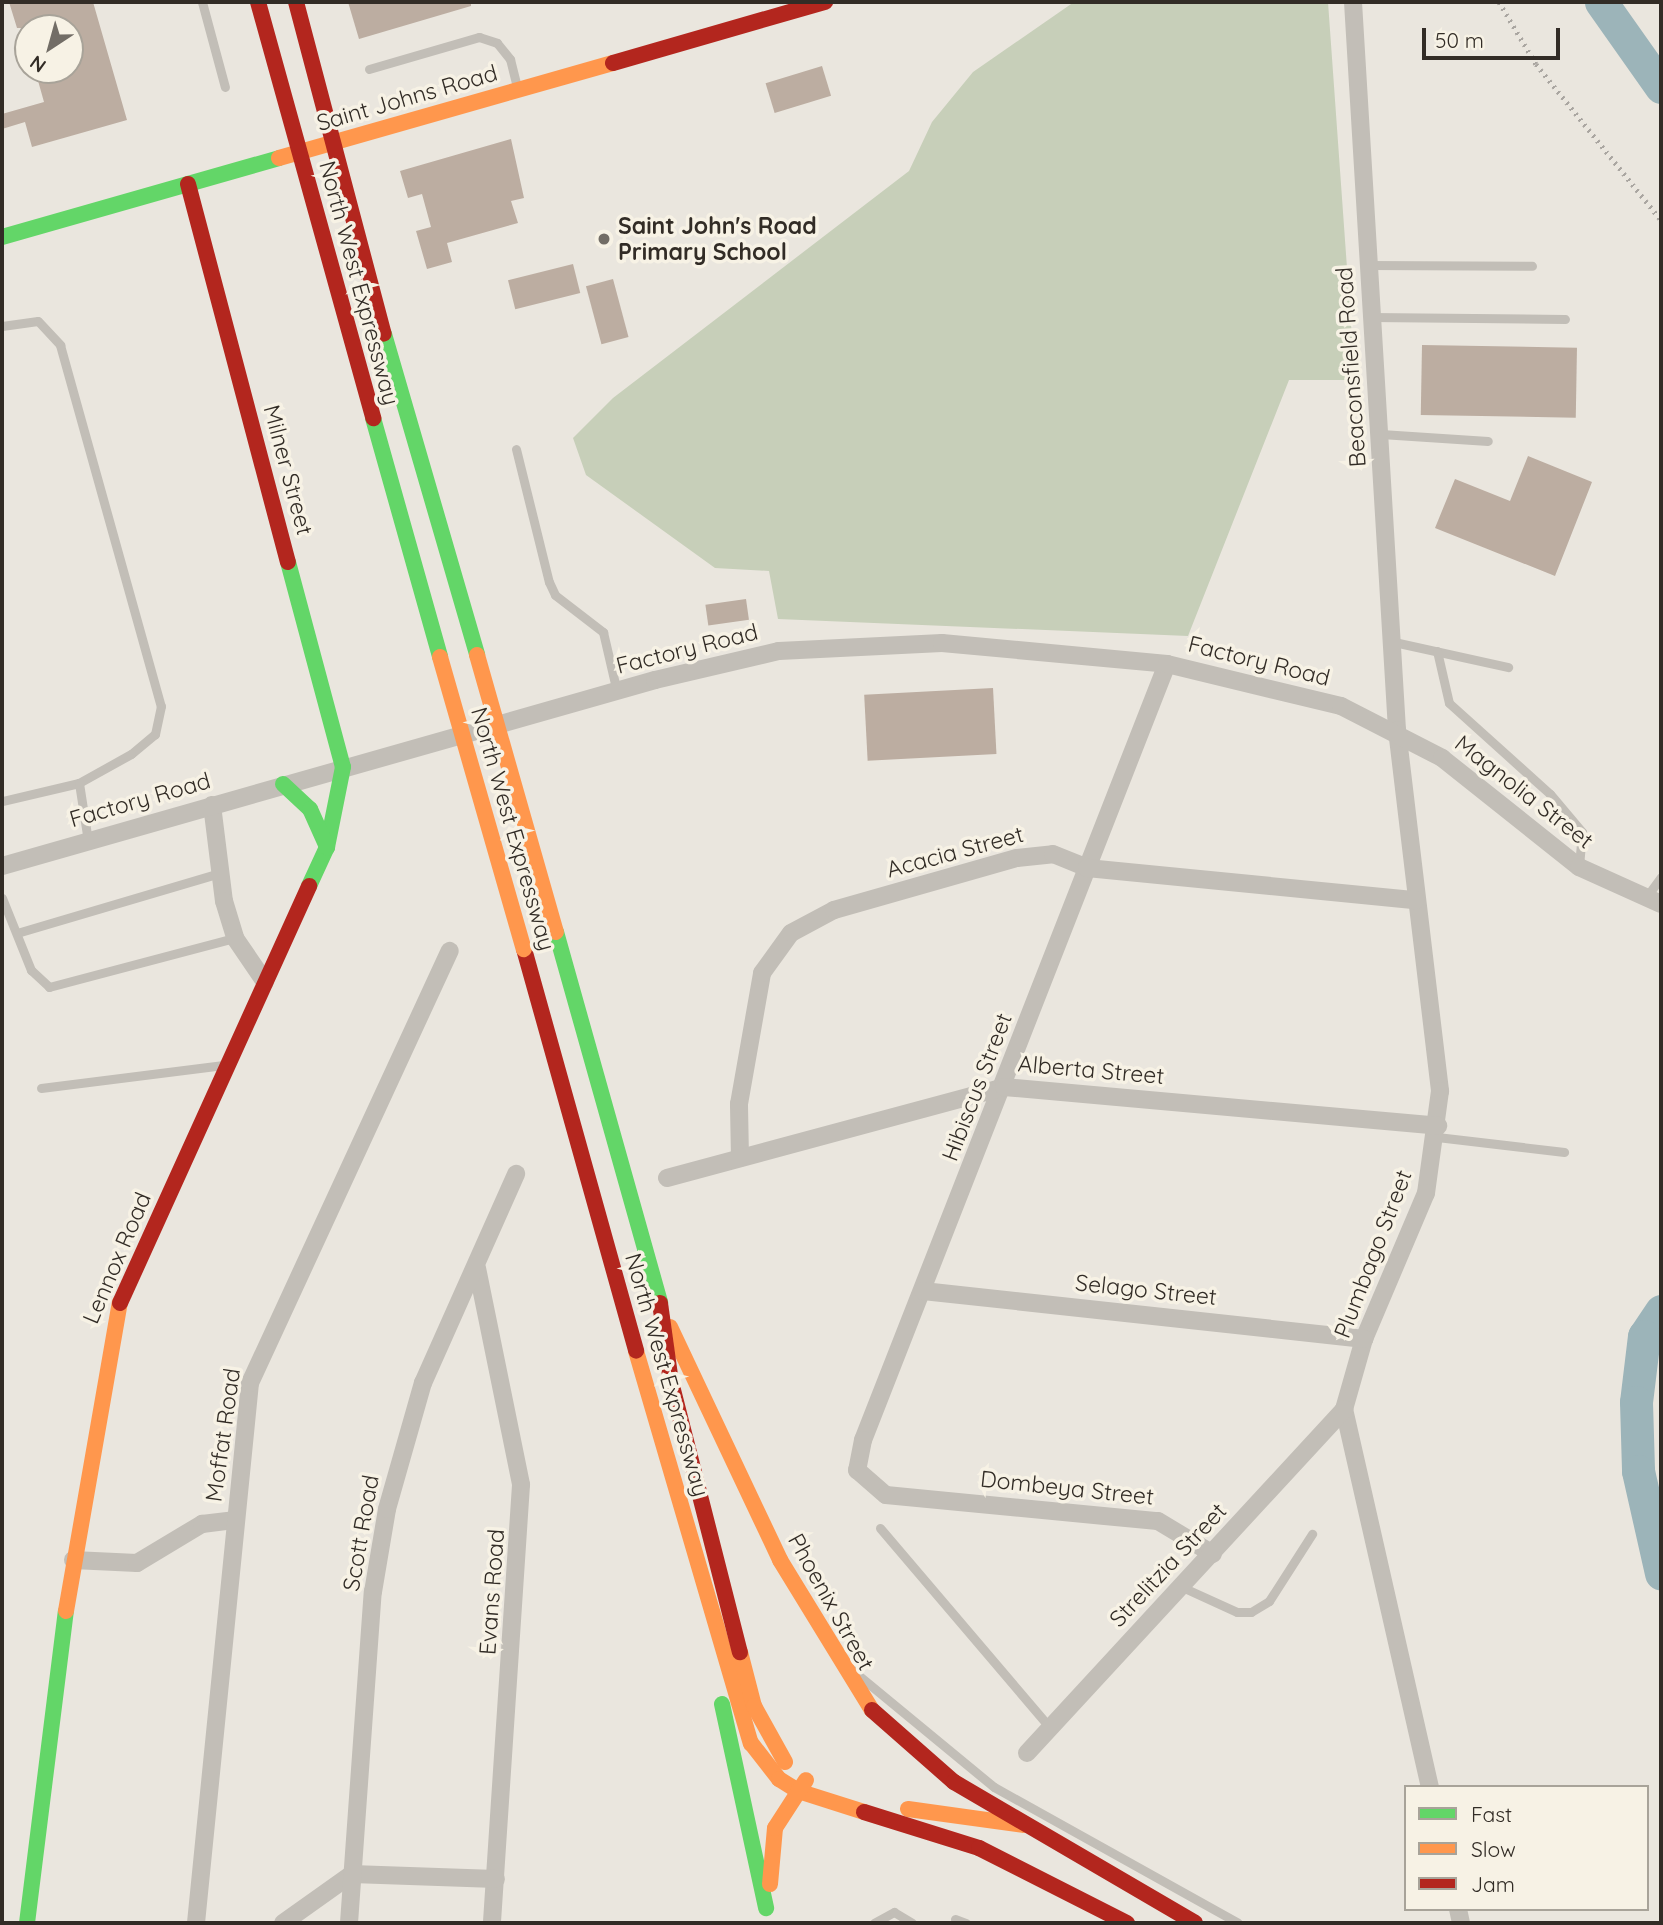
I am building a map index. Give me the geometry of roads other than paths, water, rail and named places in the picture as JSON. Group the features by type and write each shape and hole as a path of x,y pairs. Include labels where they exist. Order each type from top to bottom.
{"main road":[{"name":"North West Expressway","path":"258,2 301,152 327,266 524,949 724,1668 751,1743 779,1779 802,1785"},
{"name":"North West Expressway","path":"296,2 662,1311"},
{"name":"Saint Johns Road","path":"2,237 825,2"},
{"name":"Milner Street","path":"188,184 344,767"},
{"name":"Lennox Road","path":"27,1923 73,1560 112,1321 327,847 344,767"},
{"path":"283,784 310,810 327,847"},
{"path":"662,1311 671,1382 754,1706 772,1746 802,1785 979,1848 1127,1923"},
{"name":"Phoenix Street","path":"662,1311 833,1661 860,1699 919,1757 1023,1825 1195,1923"},
{"path":"687,1531 767,1916"},
{"path":"802,1785 937,1815 1023,1825"},
{"path":"767,1916 775,1828 802,1785"}],"street":[{"name":"Beaconsfield Road","path":"1353,2 1371,317 1394,642 1397,730"},
{"name":"Factory Road","path":"2,866 283,784 617,692 830,645 942,643 1167,664 1314,699 1397,730"},
{"name":"Hibiscus Street","path":"907,1498 874,1490 858,1470 857,1457 1004,1087 1167,664"},
{"name":"Magnolia Street","path":"1397,730 1579,867 1653,901"},
{"name":"Plumbago Street","path":"1397,730 1415,900 1438,1065 1438,1131 1419,1211 1364,1339 1344,1409 1430,1785"},
{"path":"212,805 219,873 235,938 265,982"},
{"name":"Acacia Street","path":"740,1158 739,1104 756,993 772,954 791,933 834,910 1017,858 1053,854 1087,868 1415,900"},
{"name":"Moffat Road","path":"197,1923 236,1520 255,1367 450,951"},
{"name":"Alberta Street","path":"667,1178 1004,1087 1438,1131"},
{"name":"Scott Road","path":"349,1923 373,1592 387,1508 423,1382 477,1268 516,1174"},
{"name":"Evans Road","path":"477,1268 522,1485 492,1923"},
{"name":"Selago Street","path":"923,1290 1364,1339"},
{"name":"Strelitzia Street","path":"1027,1754 1344,1409"},
{"name":"Dombeya Street","path":"907,1498 1150,1519 1213,1553"},
{"path":"73,1560 136,1563 202,1524 236,1520"},
{"path":"283,1923 352,1874 496,1879"}],"lane":[{"path":"202,2 225,87"},
{"path":"369,69 479,37 497,43 510,59 518,90"},
{"path":"1368,265 1532,266"},
{"path":"1371,317 1565,319"},
{"path":"2,326 38,321 60,345 162,706 161,720 144,746 79,783 2,801"},
{"path":"1381,434 1488,441"},
{"path":"516,449 549,582 555,595 603,632 617,692"},
{"path":"1394,642 1508,667"},
{"path":"1437,651 1449,703 1550,794 1582,832 1579,867"},
{"path":"79,783 88,841"},
{"path":"17,933 219,873"},
{"path":"1653,901 1661,877"},
{"path":"2,898 31,970 49,987 235,938"},
{"path":"41,1088 229,1064"},
{"path":"1438,1131 1563,1152"},
{"path":"880,1528 1050,1728"},
{"path":"1182,1587 1237,1612 1251,1612 1269,1601 1312,1534"},
{"path":"833,1661 871,1683 994,1787 1238,1923"},
{"path":"874,1923 894,1912 912,1923"},
{"path":"955,1919 966,1923"}],"waterway":[{"path":"1601,2 1661,87"},
{"path":"1661,1311 1644,1336 1636,1402 1638,1471 1661,1573"}],"railway":[{"path":"1499,2 1536,64 1661,220"}],"place":[{"name":"Saint John's Road Primary School","path":"604,239"}]}
